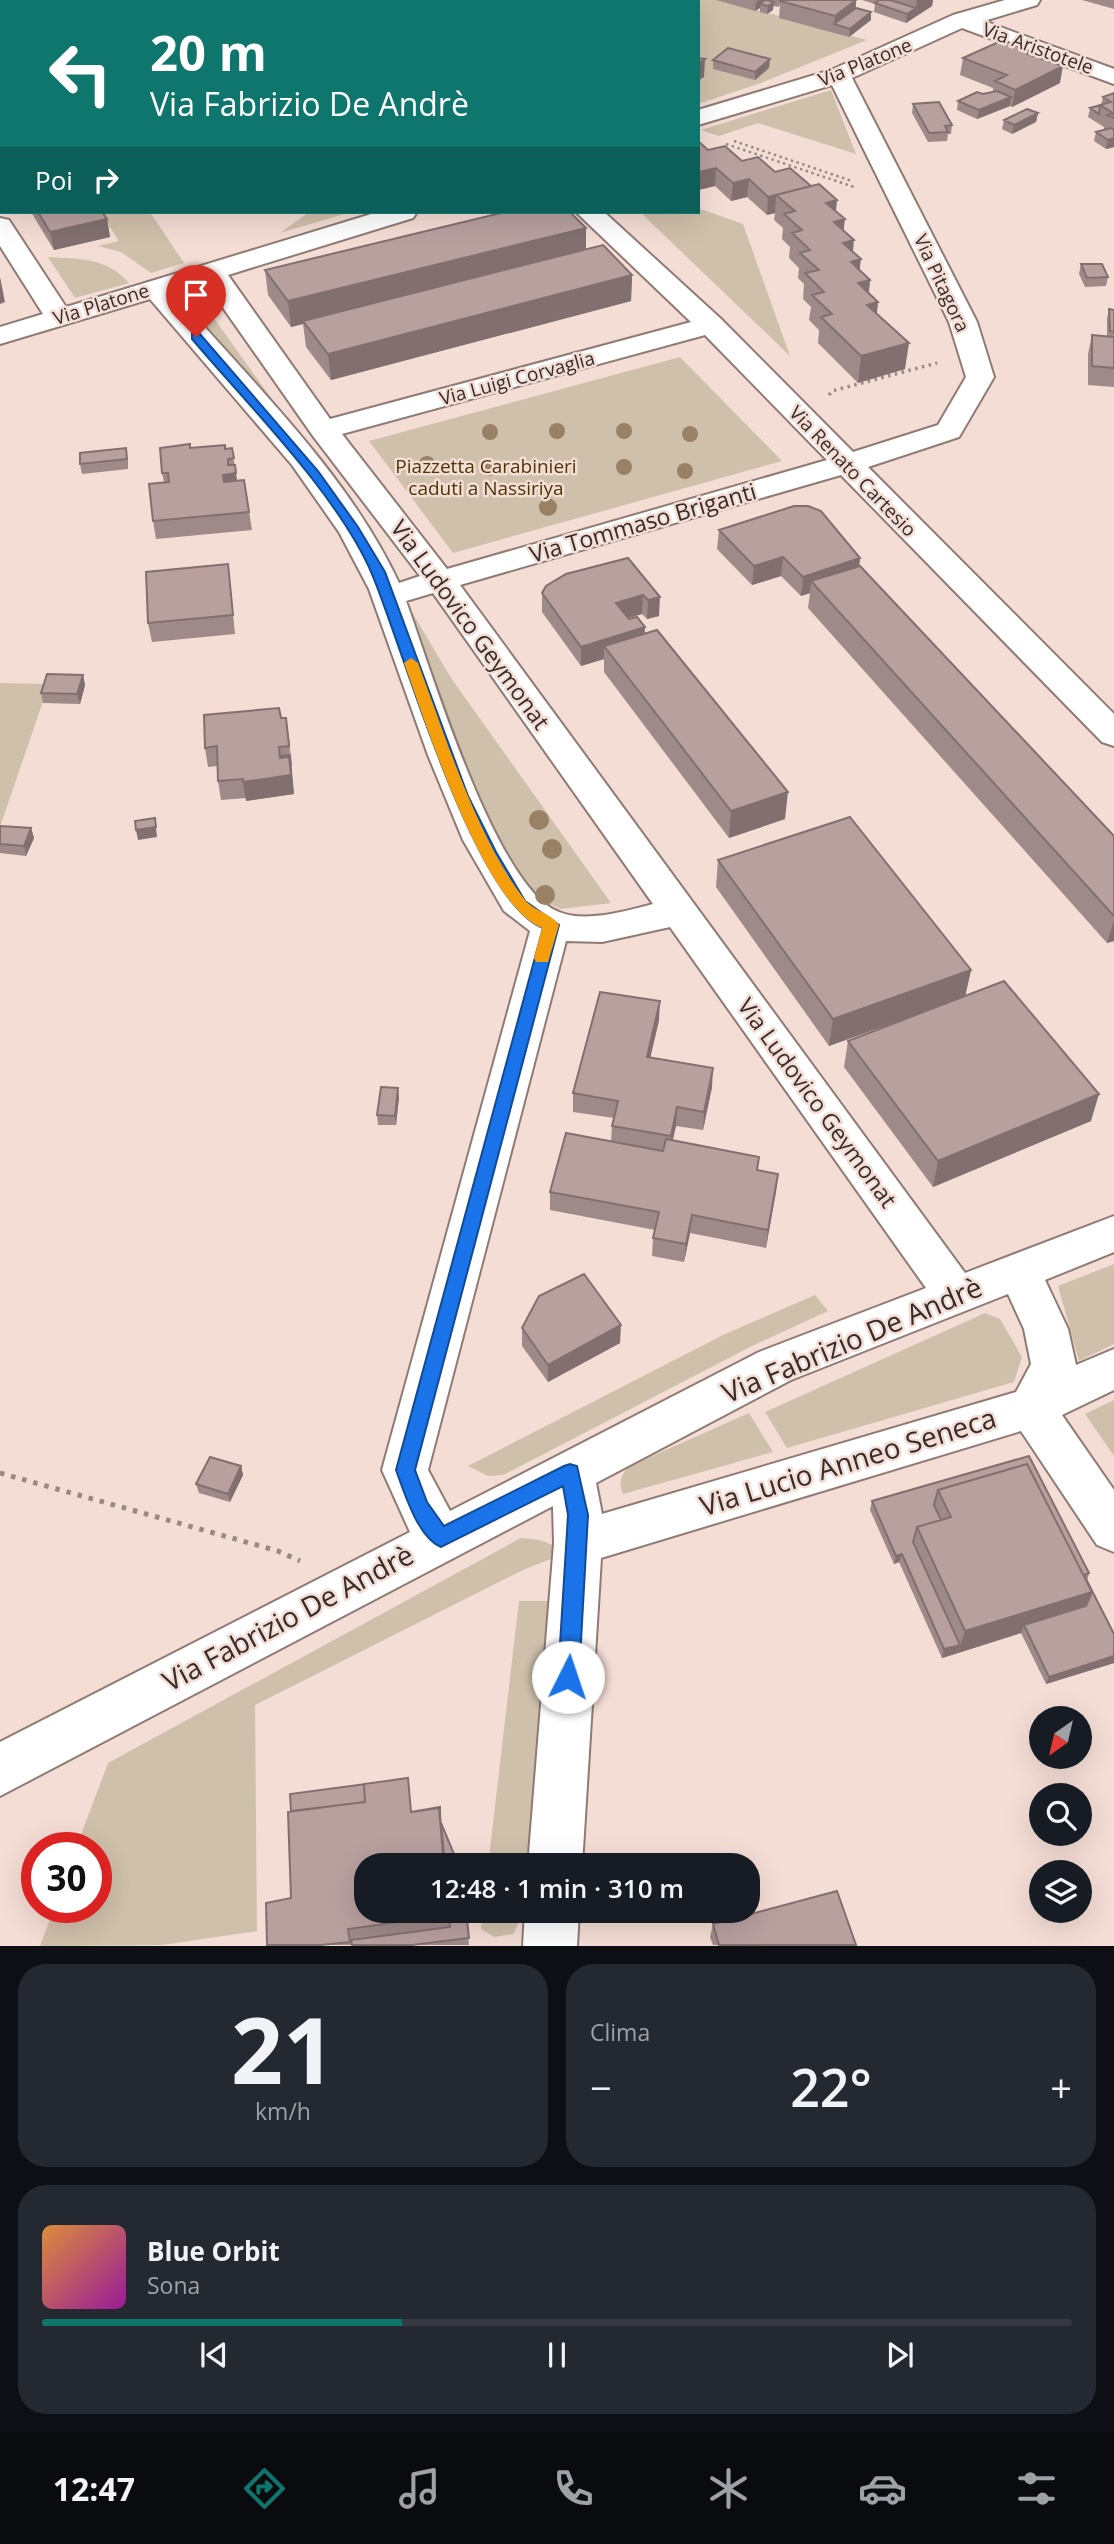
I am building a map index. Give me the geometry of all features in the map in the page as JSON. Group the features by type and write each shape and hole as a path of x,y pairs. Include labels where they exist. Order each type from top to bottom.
{"street":[{"name":"Via Platone","path":"700,117 839,75 961,20 1029,0"},
{"name":"Via Aristotele","path":"961,20 1114,76"},
{"name":"Via Pitagora","path":"839,75 963,322 980,377 949,431 845,464"},
{"name":"Via Platone","path":"0,336 398,214"},
{"name":"Via Renato Cartesio","path":"591,214 711,326 1114,734"},
{"path":"0,226 59,317"},
{"name":"Via Ludovico Geymonat","path":"212,272 323,430 441,582 956,1295"},
{"name":"Via Ludovico Geymonat","path":"155,287 313,474 352,527 378,572 388,596 461,796 515,899 527,912 551,925 577,928 614,925 678,911"},
{"name":"Via Luigi Corvaglia","path":"323,430 711,326"},
{"name":"Via Tommaso Briganti","path":"388,596 845,464"},
{"path":"441,1538 419,1507 405,1470 551,925"},
{"name":"Via Fabrizio De Andrè","path":"0,1770 340,1590 775,1366 1114,1234"},
{"path":"1019,1270 1046,1329 1054,1365 1031,1408 1114,1530"},
{"name":"Via Lucio Anneo Seneca","path":"578,1543 1031,1408 1114,1369"},
{"path":"556,1853 578,1543 578,1515 570,1472"},
{"path":"550,1945 551,1923"}],"path":[{"path":"719,136 863,184"},
{"path":"723,144 855,187"},
{"path":"832,391 940,362"},
{"path":"0,1473 278,1551 320,1572 340,1590"}],"green space":[{"path":"700,0 721,0 867,40 761,83 700,103"},
{"path":"831,90 856,154 758,123 719,136 701,130"},
{"path":"700,209 743,224 790,356 642,214 700,214"},
{"path":"101,214 151,214 184,263 151,273 121,252 98,246 119,241"},
{"path":"306,214 344,214 280,233"},
{"path":"48,257 82,259 102,264 120,274 129,283 75,298"},
{"path":"200,287 206,296 202,298 203,303 317,462 188,304 188,295"},
{"name":"Piazzetta Carabinieri caduti a Nassiriya","path":"680,357 782,461 453,553 369,441"},
{"path":"412,612 451,678 611,903 561,909 531,896 475,800 405,617"},
{"path":"0,683 49,684 0,827"},
{"path":"1114,1264 1114,1344 1079,1361 1058,1286"},
{"path":"815,1295 828,1311 752,1346 503,1475 488,1476 468,1466 723,1335"},
{"path":"985,1313 1000,1319 1022,1357 1014,1382 787,1448 765,1412"},
{"path":"1114,1400 1114,1456 1085,1414"},
{"path":"749,1413 773,1452 623,1494 621,1478 630,1466"},
{"path":"521,1538 549,1543 563,1554 523,1570 255,1705 257,1931 162,1945 40,1946 48,1923 112,1923 112,1832 82,1832 108,1763"},
{"path":"519,1601 555,1601 531,1853 490,1853"},
{"path":"482,1923 519,1923 513,1934 494,1937 481,1929"}],"building":[{"path":"765,0 774,2 768,6 760,4"},
{"path":"781,0 856,0 835,16"},
{"path":"890,0 916,8 907,14 875,3"},
{"path":"856,8 871,12 850,29 834,24"},
{"path":"1003,40 1032,52 1028,54 1063,66 1015,90 995,81 1007,75 963,58"},
{"path":"728,48 770,59 755,72 713,60"},
{"path":"997,91 1011,97 979,110 958,101 977,92 983,94"},
{"path":"1114,93 1114,118 1107,115 1113,113 1100,105 1111,102 1103,97"},
{"path":"939,102 952,125 945,126 948,132 929,133 913,104"},
{"path":"1100,105 1099,114 1090,108"},
{"path":"1027,109 1038,113 1014,125 1004,120"},
{"path":"1111,128 1114,130 1114,138 1108,140 1096,132"},
{"path":"700,143 708,150 725,146 742,161 758,157 775,172 790,168 811,186 768,197 749,179 733,183 716,168 700,172"},
{"path":"819,184 837,200 826,203 845,219 834,222 854,240 843,243 861,259 851,262 870,280 858,283 878,302 867,305 909,343 861,356 821,317 832,314 812,295 824,292 805,273 819,270 800,253 810,250 792,233 802,230 784,214 795,211 776,195"},
{"path":"39,214 103,214 107,219 50,232"},
{"path":"497,214 572,214 586,228 288,301 265,270"},
{"path":"603,245 632,275 328,354 303,321"},
{"path":"1081,264 1102,264 1108,277 1087,278"},
{"path":"1109,309 1114,310 1114,332 1110,331"},
{"path":"1092,335 1114,337 1114,368 1092,366"},
{"path":"190,444 190,448 225,445 225,449 232,448 234,458 228,459 228,465 235,465 236,473 223,475 224,482 244,480 249,512 153,521 149,484 169,482 168,473 162,473 160,448"},
{"path":"126,448 127,459 80,464 80,453"},
{"path":"794,506 808,506 821,511 860,558 803,577 783,557 754,566 719,530"},
{"path":"628,558 660,597 648,600 643,595 616,603 629,619 637,617 645,627 581,647 542,593 546,586 566,574"},
{"path":"228,564 233,615 148,623 146,572"},
{"path":"860,566 1114,836 1114,916 811,581"},
{"path":"657,630 788,792 731,811 604,646"},
{"path":"47,674 83,675 77,694 41,693"},
{"path":"279,708 281,718 286,718 289,746 279,747 280,758 289,757 291,775 243,782 243,779 218,781 217,746 205,748 204,715"},
{"path":"850,817 971,970 833,1019 718,860"},
{"path":"155,818 156,827 136,830 135,821"},
{"path":"0,826 31,828 24,846 0,844"},
{"path":"1004,981 1099,1094 938,1161 848,1041"},
{"path":"600,992 660,1001 647,1057 713,1068 704,1112 677,1107 671,1136 612,1126 618,1101 573,1093"},
{"path":"381,1087 398,1088 395,1116 377,1115"},
{"path":"566,1133 663,1151 666,1139 759,1157 757,1170 778,1174 768,1230 692,1215 686,1244 653,1238 659,1212 550,1192"},
{"path":"584,1274 621,1325 548,1365 522,1328 539,1296"},
{"path":"1029,1456 1089,1573 1084,1575 1114,1634 1114,1656 1049,1677 1024,1625 1086,1606 1092,1592 1027,1464 938,1490 934,1505 941,1520 917,1527 913,1542 960,1645 944,1649 902,1554 896,1556 872,1501"},
{"path":"210,1457 241,1466 228,1494 196,1484"},
{"path":"1027,1464 1092,1592 965,1631 917,1527 951,1517 938,1490"},
{"path":"408,1778 411,1812 439,1808 443,1853 354,1853 354,1923 391,1923 348,1929 350,1942 267,1945 266,1903 291,1898 288,1812 365,1802 364,1784"},
{"path":"364,1784 365,1802 291,1811 290,1794"},
{"path":"441,1823 454,1853 444,1853"},
{"path":"837,1891 856,1945 719,1945 713,1924 760,1923 760,1911"},
{"path":"450,1923 467,1923 469,1938 412,1945 352,1945 351,1940 450,1927"}],"slow traffic":[{"path":"411,663 461,796 489,852 520,905 539,920 551,925 542,958"}],"route":[{"path":"196,337 272,424 352,527 378,572 461,796 489,852 520,905 539,920 551,925 405,1470 419,1507 441,1538 570,1472 578,1515 578,1543 568,1677"}]}
